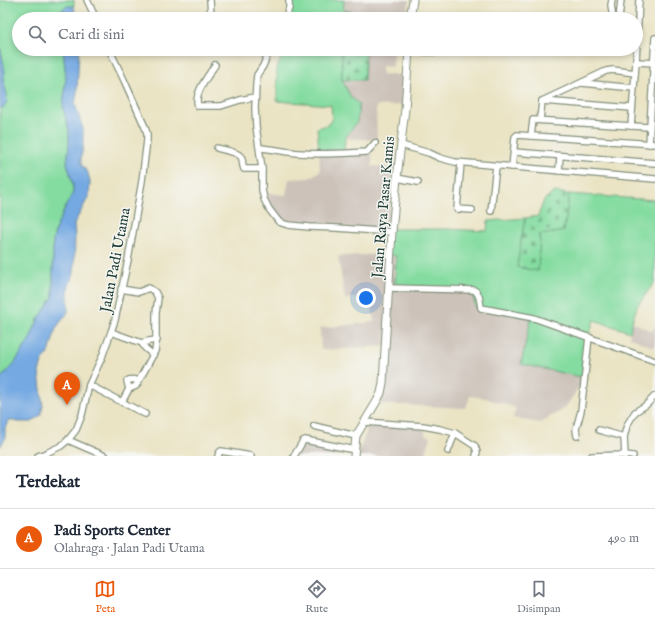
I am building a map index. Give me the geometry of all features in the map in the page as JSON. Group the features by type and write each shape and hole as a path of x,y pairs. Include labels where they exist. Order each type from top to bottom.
{"main road":[{"path":"411,12 413,0"},
{"name":"Jalan Raya Pasar Kamis","path":"354,453 356,436 381,393 383,383 392,232 405,109 409,56"}],"street":[{"path":"87,0 93,12"},
{"path":"210,0 211,12"},
{"path":"288,12 289,0"},
{"path":"612,0 612,12"},
{"path":"620,12 621,0"},
{"path":"638,12 639,0"},
{"path":"512,167 515,136 517,135 652,144 649,127 655,63 655,38"},
{"name":"Jalan Padi Utama","path":"38,456 61,446 76,430 88,385 102,357 112,332 128,260 142,181 147,134 112,56"},
{"path":"267,56 257,76 256,126 262,169 262,190 264,199 269,209 279,222 288,225 392,232"},
{"path":"631,126 636,56"},
{"path":"636,62 655,63"},
{"path":"215,65 199,92 196,103 198,106 221,106 256,97"},
{"path":"542,101 609,70 635,73"},
{"path":"582,83 634,88"},
{"path":"542,101 632,108"},
{"path":"540,120 542,101"},
{"path":"531,136 533,120 649,127"},
{"path":"260,148 300,153 367,152 374,143"},
{"path":"401,145 429,153 446,160 461,163 655,179"},
{"path":"217,148 228,150 240,155 244,169 262,169"},
{"path":"514,152 655,163"},
{"path":"559,171 560,156"},
{"path":"461,163 457,209 472,210"},
{"path":"491,211 496,166"},
{"path":"397,178 418,182"},
{"path":"121,289 139,292 149,288 157,294 158,298 156,313 157,340 155,351 136,386 129,390 122,402"},
{"path":"389,288 474,290 478,293 480,308 534,318 655,361"},
{"path":"112,332 142,343 157,340"},
{"path":"577,436 576,429 581,411 589,337"},
{"path":"142,343 153,355"},
{"path":"129,390 127,383 129,380 139,381"},
{"path":"88,385 145,414"},
{"path":"625,455 624,437 627,425 635,412 654,398"},
{"path":"364,422 423,426 455,433 474,446 477,452 476,456"},
{"path":"314,426 356,436"},
{"path":"599,430 624,437"},
{"path":"448,450 455,433"},
{"path":"68,440 105,456"},
{"path":"294,456 305,440 354,453"},
{"path":"218,456 221,451 251,456"},
{"path":"592,456 633,456"}],"shaded area":[{"path":"344,0 409,0 408,12 361,12 343,10"},
{"path":"366,56 393,56 393,67 382,66 382,74 404,75 403,105 376,106 377,140 345,138 357,122 358,104 351,97 342,80 364,80"},
{"path":"319,150 372,153 372,166 393,168 389,229 325,227 276,221 266,193 286,195 289,179 309,178 320,171"},
{"path":"387,254 396,256 395,289 473,292 532,318 585,378 565,408 540,423 513,418 516,408 485,398 470,396 466,408 380,404 389,370 390,346 321,350 320,328 374,322 370,296 345,299 338,256"},
{"path":"632,322 652,331 655,326 655,348 629,337"},
{"path":"369,423 425,426 425,435 431,437 425,456 358,456"},
{"path":"301,440 330,448 340,456 289,456"}],"green space":[{"path":"0,0 74,0 74,6 67,6 60,12 12,12 12,56 64,56 66,77 63,108 69,130 67,163 73,184 73,193 56,228 53,241 53,297 38,320 30,339 14,364 0,379 0,108 3,108 7,95 3,79 5,72 0,45"},
{"path":"293,0 344,0 343,12 290,12"},
{"path":"343,10 356,12 343,12"},
{"path":"282,56 342,56 342,80 351,97 359,104 357,122 345,138 344,151 319,150 317,128 328,125 332,118 331,105 277,101 277,68"},
{"path":"342,56 366,56 364,80 342,80"},
{"path":"554,192 569,194 564,231 540,235 538,271 517,267 525,218 538,216 544,200"},
{"path":"569,194 655,200 655,282 637,306 630,332 594,320 588,338 585,378 521,364 531,318 476,308 472,292 395,289 396,256 387,254 389,229 487,231 488,221 525,218 517,267 538,271 540,235 564,231"}],"water":[{"path":"67,6 74,6 75,12 60,12"},
{"path":"0,45 5,72 3,79 7,95 6,104 3,108 0,108"},
{"path":"64,56 79,56 75,104 83,129 81,164 88,173 90,182 89,196 74,224 74,273 68,288 68,312 56,328 50,350 42,362 39,372 43,406 41,415 32,422 18,422 9,420 5,428 5,439 0,447 0,379 14,364 30,339 38,320 53,297 53,241 56,228 73,193 73,184 67,163 69,130 63,108 66,77"}],"place":[{"name":"Padi Sports Center","path":"67,405"}]}
